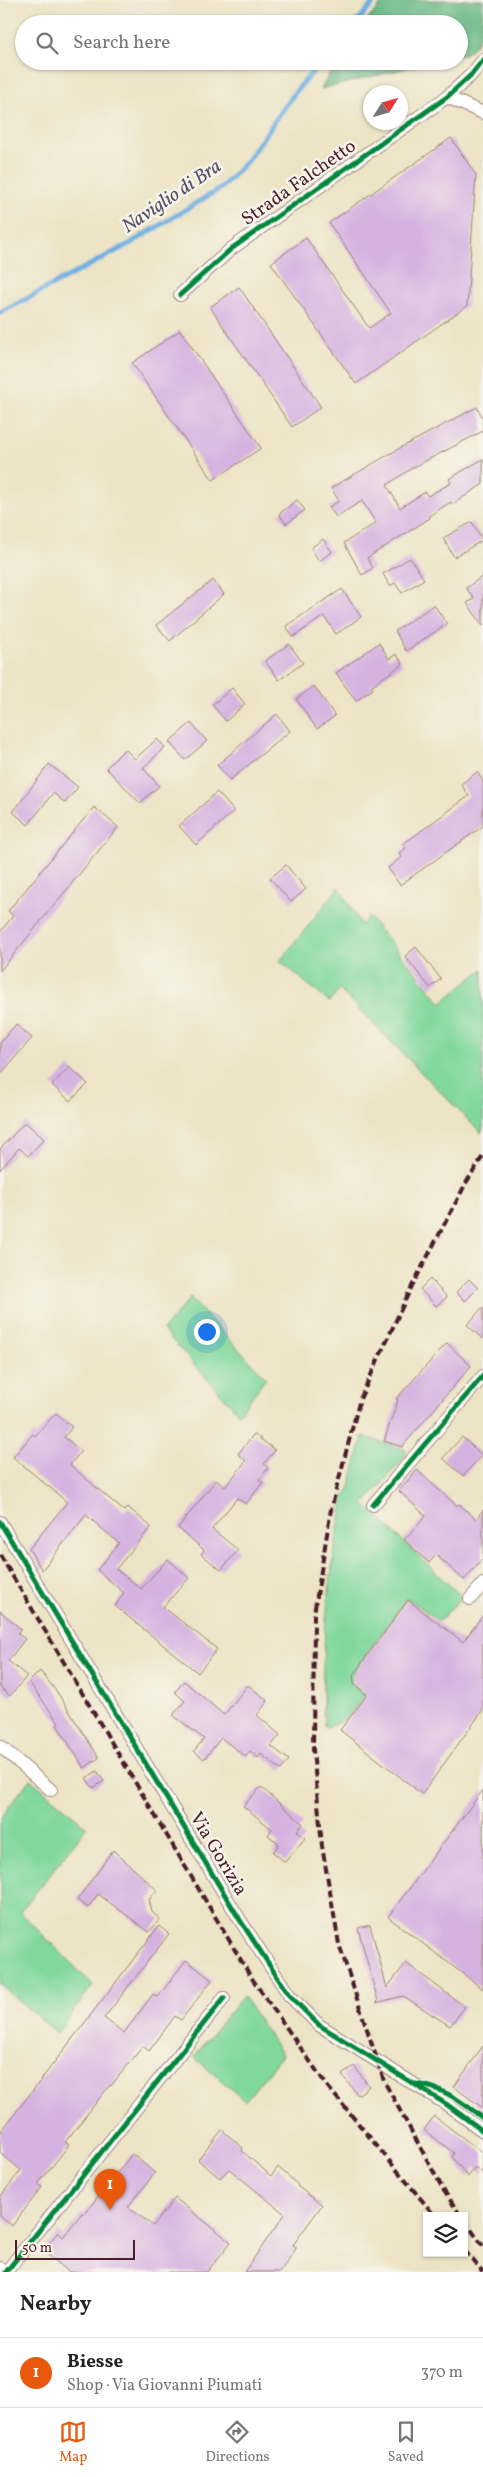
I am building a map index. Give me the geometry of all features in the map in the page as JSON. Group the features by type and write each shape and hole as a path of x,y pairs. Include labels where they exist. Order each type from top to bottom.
{"street":[{"name":"Strada Falchetto","path":"180,295 231,249 448,97 472,74 483,60"},
{"path":"448,97 483,114"},
{"path":"373,1505 483,1376"},
{"name":"Via Gorizia","path":"0,1522 240,1920 289,1995 319,2025 446,2104 483,2131"},
{"path":"470,1599 483,1584"},
{"path":"0,1746 51,1790"},
{"path":"6,2272 224,1998"}],"green space":[{"path":"385,0 483,0 483,18 480,34 477,42 468,52 468,15 371,15"},
{"path":"331,70 400,70 321,89"},
{"path":"339,887 361,925 369,917 441,1003 483,969 483,1129 481,1133 340,990 329,1002 280,961"},
{"path":"190,1298 266,1378 239,1414 163,1330"},
{"path":"363,1436 406,1450 405,1457 364,1504 462,1597 439,1621 407,1598 351,1675 352,1685 365,1695 343,1720 337,1724 324,1727 324,1640 330,1582 344,1496 349,1490"},
{"path":"30,1779 87,1827 20,1912 93,1985 57,2033 0,1985 0,1818"},
{"path":"243,1996 282,2055 245,2101 194,2057"}],"building":[{"path":"451,138 476,175 467,306 356,384 271,263 306,238 369,328 391,313 329,223"},
{"path":"239,287 321,407 292,427 210,307"},
{"path":"180,330 261,448 213,480 132,363"},
{"path":"477,407 483,419 483,431 412,468 387,485 400,508 425,492 428,496 451,483 449,479 483,459 483,484 452,505 451,502 429,516 430,518 367,558 373,568 362,575 344,543 376,523 362,501 336,517 329,507 339,501 331,488 400,448"},
{"path":"297,500 305,510 286,524 279,514"},
{"path":"472,522 483,540 454,557 443,538"},
{"path":"323,539 332,552 319,561 311,548"},
{"path":"410,558 424,579 402,593 395,583 390,586 383,574"},
{"path":"483,576 483,626 467,603 474,599 466,588"},
{"path":"213,580 224,594 170,641 156,625"},
{"path":"342,589 361,617 336,634 324,616 293,637 286,626"},
{"path":"434,605 447,624 406,651 395,631"},
{"path":"379,643 389,659 396,654 403,664 371,686 373,689 356,701 336,673"},
{"path":"289,644 303,663 279,680 265,661"},
{"path":"314,686 335,716 317,729 296,699"},
{"path":"232,688 245,704 226,721 212,705"},
{"path":"277,714 290,731 230,780 217,765"},
{"path":"191,723 207,741 185,760 169,742"},
{"path":"157,739 165,747 143,768 159,786 140,803 106,768 125,749 135,759"},
{"path":"49,764 78,787 65,803 53,793 28,825 13,812"},
{"path":"477,772 483,781 483,826 400,885 388,868 402,857 399,853 406,848 403,844 469,796 461,784"},
{"path":"217,792 234,811 196,845 179,826"},
{"path":"94,807 118,827 0,971 0,932 13,916 8,911"},
{"path":"286,865 306,889 291,902 270,878"},
{"path":"416,947 441,979 430,988 405,956"},
{"path":"16,1024 32,1038 0,1075 0,1043"},
{"path":"69,1067 88,1084 70,1101 52,1085"},
{"path":"25,1122 44,1139 28,1156 19,1148 0,1170 0,1149"},
{"path":"430,1279 447,1297 436,1306 420,1289"},
{"path":"469,1279 478,1288 465,1301 456,1292"},
{"path":"483,1307 483,1339 467,1325"},
{"path":"447,1343 471,1366 402,1447 384,1441 398,1400 396,1399"},
{"path":"56,1413 72,1427 64,1437 81,1451 70,1465 124,1511 128,1507 151,1527 116,1569 141,1589 168,1559 189,1578 163,1607 217,1649 198,1673 115,1606 124,1593 97,1570 119,1543 86,1515 42,1570 29,1549 67,1502 13,1457 33,1434 35,1436"},
{"path":"254,1434 275,1450 264,1464 268,1468 259,1480 263,1482 246,1504 237,1498 212,1529 238,1550 221,1570 201,1554 204,1550 178,1528 216,1480 225,1487 246,1461 238,1454"},
{"path":"462,1437 482,1455 463,1476 443,1458"},
{"path":"417,1470 457,1506 459,1504 476,1519 483,1510 483,1558 464,1580 436,1555 429,1563 404,1540 426,1516 399,1491"},
{"path":"408,1600 463,1642 483,1615 483,1710 422,1794 340,1730 367,1695 354,1684 353,1675"},
{"path":"0,1611 21,1629 17,1633 25,1639 8,1661 27,1676 10,1696 0,1687"},
{"path":"40,1671 57,1692 99,1758 84,1768 57,1725 59,1723 29,1682"},
{"path":"184,1681 224,1715 248,1685 268,1701 257,1715 280,1735 271,1746 289,1760 281,1770 261,1754 258,1758 250,1751 246,1757 221,1738 204,1759 194,1751 204,1739 173,1715 185,1701 175,1692"},
{"path":"97,1771 104,1781 93,1788 86,1778"},
{"path":"261,1787 303,1824 297,1831 305,1838 285,1862 273,1852 279,1844 268,1835 272,1829 243,1806"},
{"path":"483,1790 483,1989 388,1917"},
{"path":"113,1850 157,1890 149,1900 152,1912 160,1919 149,1932 98,1894 88,1908 77,1900"},
{"path":"370,1925 387,1988 406,1963 465,2007 450,2026 403,1996 376,2003 378,2001 358,1928"},
{"path":"159,1926 169,1934 104,2018 124,2033 153,1994 158,1997 186,1960 212,1980 181,2020 175,2016 149,2051 143,2046 110,2085 65,2142 69,2145 38,2184 42,2187 12,2226 0,2216 0,2197 21,2170 0,2153 0,2133"},
{"path":"483,2046 483,2108 454,2087"},
{"path":"354,2066 369,2086 358,2095 342,2075"},
{"path":"434,2116 483,2153 483,2173 475,2167 468,2177 452,2157 454,2153 424,2130"},
{"path":"222,2130 243,2148 242,2151 271,2176 278,2167 297,2186 322,2205 293,2245 297,2247 280,2272 244,2272 285,2214 229,2169 220,2178 198,2160"},
{"path":"132,2154 155,2173 128,2207 153,2226 175,2198 231,2242 207,2272 69,2272 43,2251 58,2232 63,2237"}],"waterway":[{"name":"Naviglio di Bra","path":"363,15 376,0"},
{"name":"Naviglio di Bra","path":"0,313 131,243 221,188 246,162 296,91 314,70"}],"railway":[{"path":"458,2212 444,2191 384,2081 339,1944 322,1846 313,1750 314,1614 331,1509 360,1399 409,1292 466,1183 483,1156"},
{"path":"0,1555 251,1977 328,2087 432,2212"},
{"path":"468,2225 483,2246"},
{"path":"468,2255 483,2272"}],"cycle path":[{"path":"180,295 231,249 447,97 472,74 483,60"},
{"path":"373,1505 483,1376"},
{"path":"0,1522 240,1920 289,1995 319,2025 446,2104 483,2131"},
{"path":"6,2272 224,1998"},
{"path":"416,2084 444,2092 483,2118"}],"place":[{"name":"Biesse","path":"110,2210"}]}
